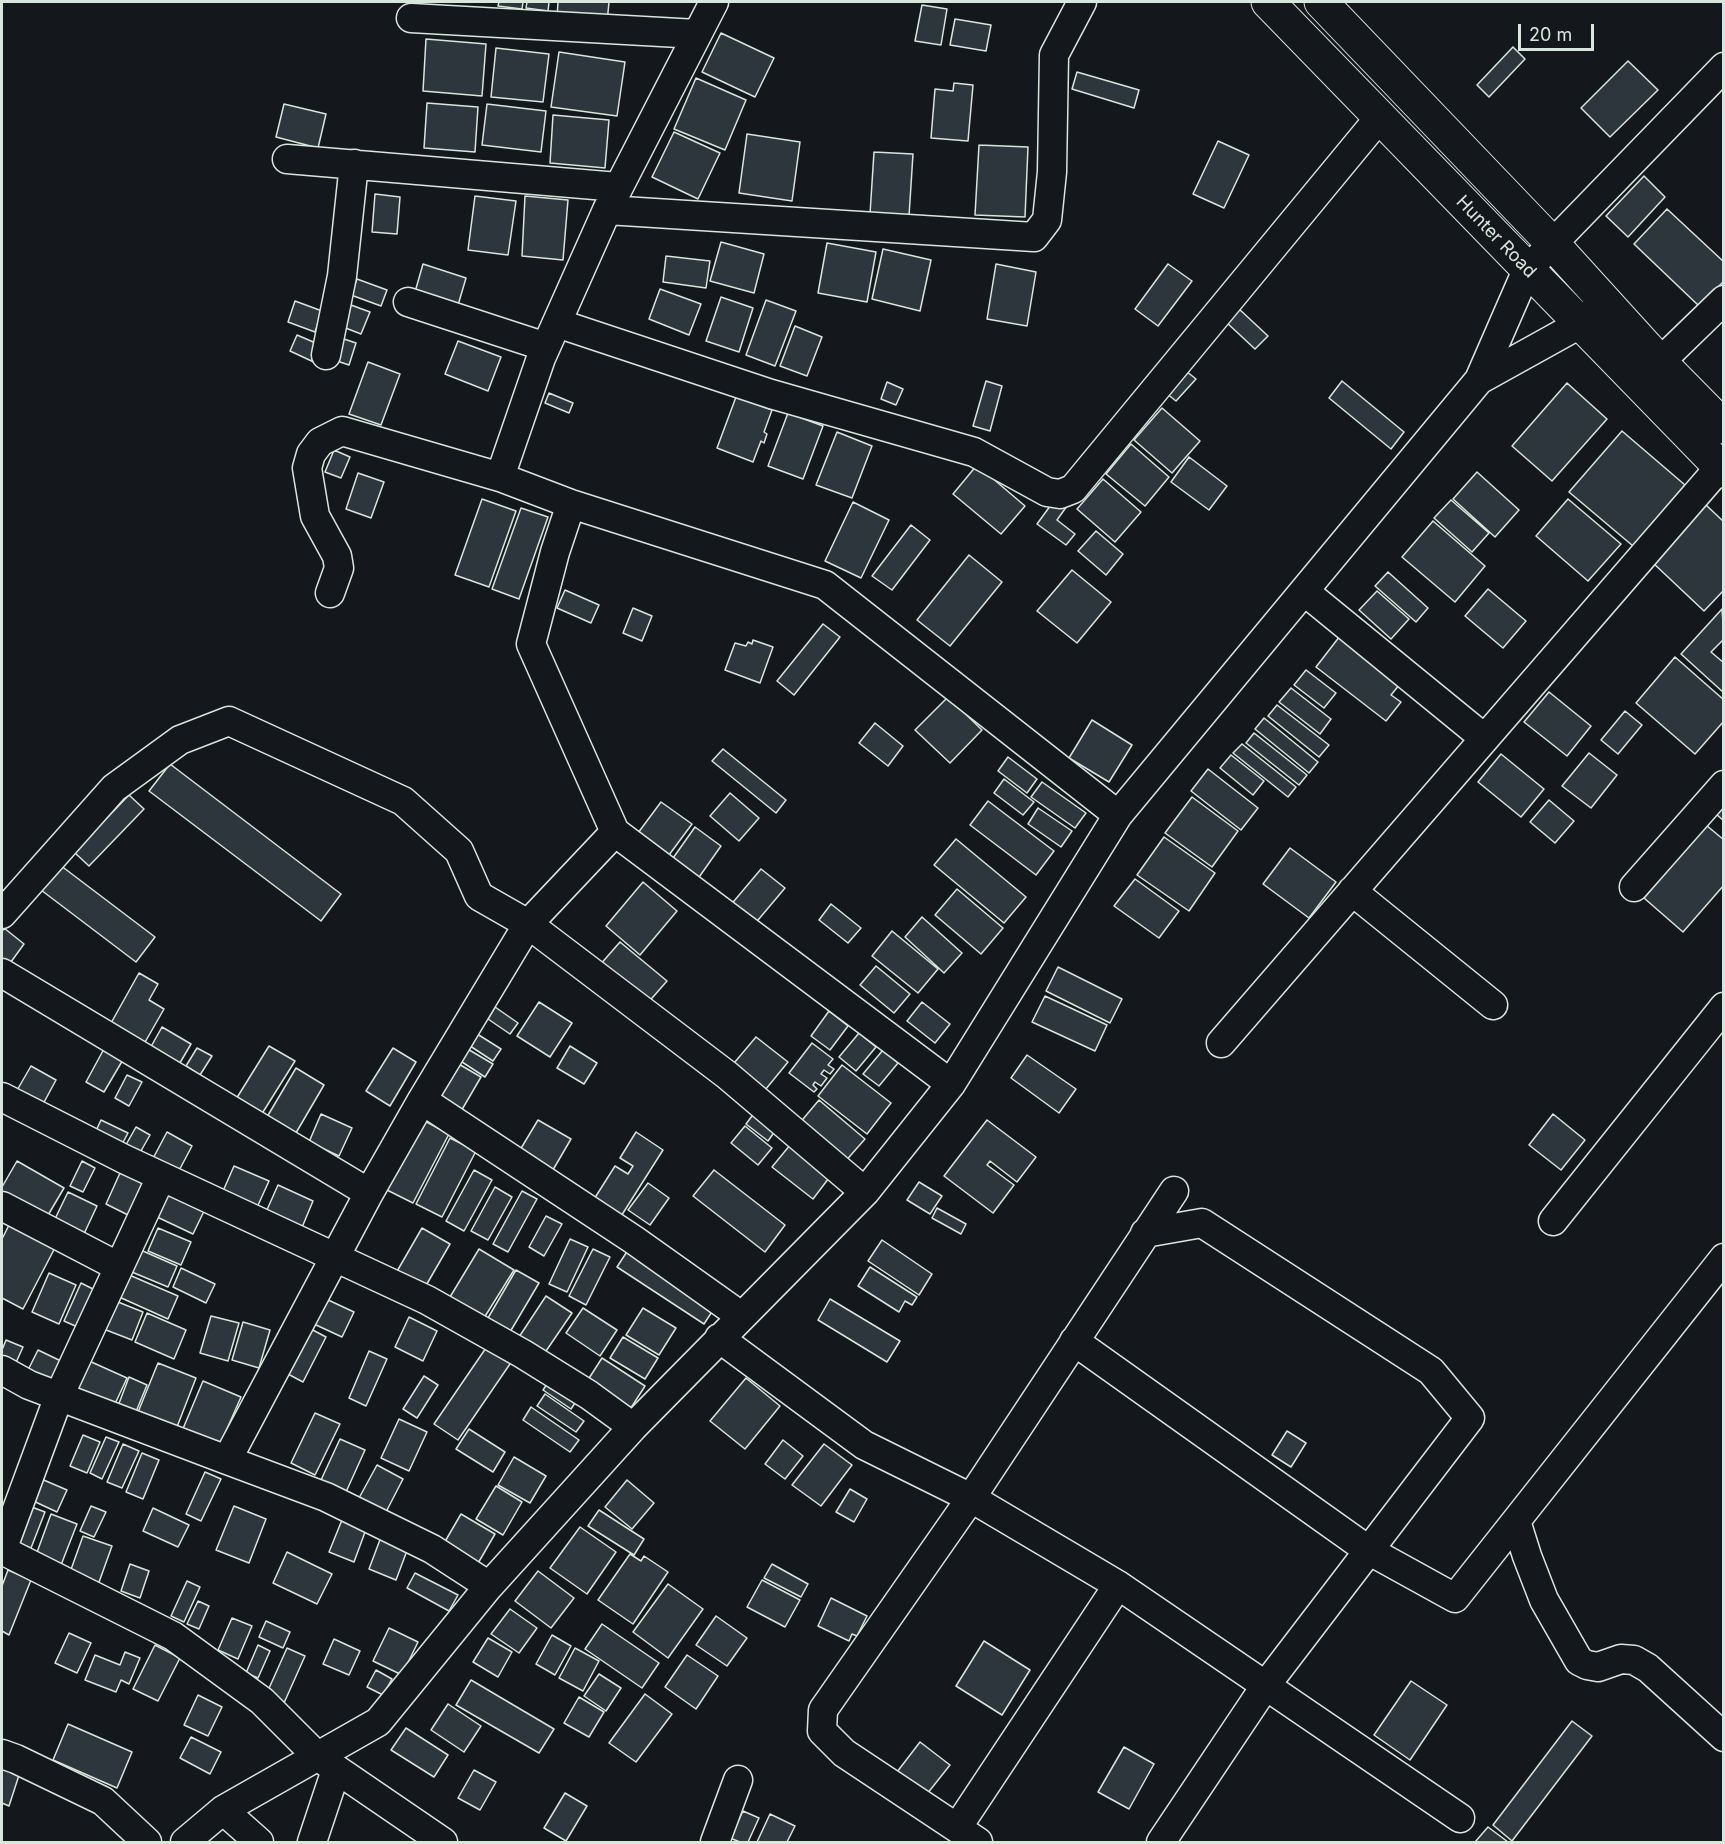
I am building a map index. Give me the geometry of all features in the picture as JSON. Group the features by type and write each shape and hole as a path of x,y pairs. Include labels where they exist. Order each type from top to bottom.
{"main road":[{"name":"Hunter Road","path":"1268,2 1722,469"},
{"name":"Hunter Road","path":"1321,2 1724,427"}],"street":[{"path":"500,477 552,335 612,198 714,2"},
{"path":"287,159 354,164 612,198 1034,237 1047,220 1052,172 1054,55 1082,2"},
{"path":"411,18 696,34"},
{"path":"185,1842 223,1809 326,1763 378,1722 489,1586 633,1426 865,1192 951,1084 1118,815 1479,380 1527,270 1724,67"},
{"path":"408,302 552,335 974,452 1047,492 1060,494 1073,489 1380,117"},
{"path":"326,355 342,276 354,164"},
{"path":"1660,362 1724,300"},
{"path":"1479,380 1580,324 1605,301"},
{"path":"330,593 339,568 337,556 315,516 307,468 311,454 320,442 342,431 500,477 571,504 825,585 1118,815"},
{"path":"1221,1043 1484,738 1722,469"},
{"path":"571,504 555,552 531,644 615,832 951,1084"},
{"path":"1304,591 1484,738"},
{"path":"2,914 114,788 180,740 229,721 403,801 459,852 479,896 528,924 727,1075 865,1192"},
{"path":"1634,887 1724,785"},
{"path":"227,1460 369,1193 528,924 615,832"},
{"path":"1352,891 1493,1005"},
{"path":"2,973 369,1193"},
{"path":"1553,1221 1724,1007"},
{"path":"2,1097 161,1177 427,1300 523,1354 589,1395 633,1426"},
{"path":"422,1100 634,1240 741,1316"},
{"path":"161,1177 59,1396 2,1550 172,1636 262,1701 326,1763 443,1842"},
{"path":"1118,1585 968,1835 844,1753 822,1731 822,1710 970,1498 1174,1191"},
{"path":"2,1206 119,1267"},
{"path":"1145,1233 1202,1223 1431,1371 1470,1418 1266,1685 1161,1842"},
{"path":"1074,1341 1368,1550 1455,1598 1724,1258"},
{"path":"719,1338 864,1445 970,1498 1118,1585 1460,1818"},
{"path":"2,1370 29,1385 326,1497 432,1548 489,1586"},
{"path":"1516,1521 1544,1600 1579,1661 1598,1668 1621,1659 1635,1659 1724,1737"},
{"path":"2,1754 103,1801 147,1842"},
{"path":"312,1842 326,1763"},
{"path":"714,1842 738,1780"},
{"path":"223,1809 259,1842"}],"building":[{"path":"499,2 523,2 522,9 498,6"},
{"path":"527,2 549,2 548,11 526,8"},
{"path":"558,2 609,2 607,23 557,18"},
{"path":"922,5 947,9 941,45 915,41"},
{"path":"955,19 991,25 986,51 950,45"},
{"path":"721,33 774,58 755,97 702,72"},
{"path":"426,39 486,44 482,96 423,91"},
{"path":"1513,47 1525,59 1489,97 1477,85"},
{"path":"496,48 549,54 543,102 491,97"},
{"path":"559,52 625,62 617,116 551,107"},
{"path":"1628,61 1658,90 1610,137 1581,108"},
{"path":"1077,72 1139,90 1134,108 1072,89"},
{"path":"696,78 746,100 725,150 674,129"},
{"path":"954,83 973,85 968,141 931,138 935,89 953,91"},
{"path":"427,103 478,107 475,152 424,148"},
{"path":"284,104 326,114 318,148 276,137"},
{"path":"487,104 546,111 541,152 482,145"},
{"path":"553,115 609,120 605,168 550,163"},
{"path":"674,132 720,153 698,199 652,177"},
{"path":"747,134 800,142 792,201 739,193"},
{"path":"1218,141 1249,155 1224,208 1193,194"},
{"path":"979,145 1028,147 1025,217 975,215"},
{"path":"874,152 913,154 909,216 870,214"},
{"path":"1644,176 1665,197 1628,237 1606,216"},
{"path":"375,194 400,197 397,234 372,232"},
{"path":"475,196 516,201 508,255 468,250"},
{"path":"525,196 568,200 563,260 522,256"},
{"path":"1667,209 1724,262 1724,281 1699,306 1634,244"},
{"path":"721,242 764,254 754,293 710,281"},
{"path":"827,243 876,252 867,302 818,293"},
{"path":"883,249 931,260 920,311 872,299"},
{"path":"666,256 710,261 706,288 663,282"},
{"path":"423,264 466,278 456,312 413,299"},
{"path":"996,264 1036,272 1027,326 987,319"},
{"path":"1168,264 1192,281 1158,326 1135,309"},
{"path":"357,279 387,290 381,306 351,295"},
{"path":"660,289 701,304 689,335 649,319"},
{"path":"721,297 753,308 739,352 706,341"},
{"path":"766,300 796,311 775,366 746,355"},
{"path":"295,301 322,311 315,332 288,322"},
{"path":"351,305 370,312 361,334 343,327"},
{"path":"1238,308 1268,336 1255,349 1226,322"},
{"path":"795,326 822,337 807,376 780,366"},
{"path":"297,335 325,347 318,364 290,351"},
{"path":"341,338 356,343 349,365 334,360"},
{"path":"458,341 501,357 488,391 445,374"},
{"path":"368,362 400,374 381,425 349,414"},
{"path":"1186,371 1196,379 1176,401 1166,393"},
{"path":"986,381 1002,386 990,431 973,426"},
{"path":"1342,381 1404,432 1391,449 1329,398"},
{"path":"887,382 903,389 896,405 881,399"},
{"path":"1567,383 1607,419 1552,481 1512,446"},
{"path":"549,393 573,403 569,413 545,403"},
{"path":"736,397 772,410 764,432 767,434 764,443 761,441 753,462 717,448"},
{"path":"1162,408 1200,441 1172,473 1134,440"},
{"path":"788,413 823,426 803,479 768,466"},
{"path":"1622,431 1685,485 1633,546 1569,492"},
{"path":"837,432 872,446 852,498 816,485"},
{"path":"1131,444 1169,477 1145,506 1106,474"},
{"path":"334,450 350,457 341,478 325,472"},
{"path":"1189,457 1227,486 1209,510 1171,482"},
{"path":"977,465 1025,506 1001,534 953,494"},
{"path":"1477,472 1519,510 1495,537 1453,499"},
{"path":"358,473 384,482 371,518 346,509"},
{"path":"1103,479 1141,512 1115,542 1077,509"},
{"path":"1056,498 1067,506 1057,520 1075,534 1066,545 1037,524"},
{"path":"482,499 516,511 489,587 455,575"},
{"path":"1568,499 1621,544 1588,581 1536,536"},
{"path":"1451,500 1489,533 1472,552 1434,518"},
{"path":"853,502 889,520 861,578 825,561"},
{"path":"1706,505 1724,522 1724,590 1704,611 1652,562"},
{"path":"521,508 548,517 519,599 492,589"},
{"path":"1433,521 1485,566 1455,602 1402,557"},
{"path":"911,525 930,540 892,590 872,576"},
{"path":"1096,531 1123,554 1106,575 1078,551"},
{"path":"969,555 1002,582 950,646 917,620"},
{"path":"1072,570 1111,602 1077,643 1037,611"},
{"path":"1388,572 1428,608 1416,622 1375,586"},
{"path":"1488,589 1526,621 1503,648 1465,616"},
{"path":"565,590 599,605 591,623 557,608"},
{"path":"1377,591 1409,619 1391,639 1359,610"},
{"path":"633,608 652,616 642,641 623,633"},
{"path":"1722,609 1724,639 1711,652 1724,663 1724,693 1681,654"},
{"path":"823,624 840,637 794,695 777,681"},
{"path":"1340,636 1400,684 1391,695 1401,702 1386,721 1316,667"},
{"path":"753,640 773,647 760,683 725,670 735,643 746,646 748,642 752,644"},
{"path":"1675,657 1724,700 1724,721 1695,754 1636,703"},
{"path":"1306,670 1336,693 1324,708 1294,685"},
{"path":"1291,688 1331,719 1320,734 1279,702"},
{"path":"1549,692 1591,726 1567,756 1524,722"},
{"path":"948,697 982,730 950,763 915,730"},
{"path":"1277,705 1329,745 1319,757 1268,716"},
{"path":"1625,711 1642,725 1618,754 1601,740"},
{"path":"1264,718 1318,762 1309,773 1255,729"},
{"path":"1092,720 1132,745 1109,782 1069,758"},
{"path":"875,723 903,746 888,766 859,743"},
{"path":"1254,733 1307,775 1299,785 1246,743"},
{"path":"1242,744 1296,787 1288,797 1233,753"},
{"path":"723,749 786,800 776,813 712,761"},
{"path":"1589,753 1617,775 1591,808 1562,786"},
{"path":"1501,754 1544,789 1521,817 1478,782"},
{"path":"1231,755 1264,781 1253,795 1220,768"},
{"path":"1008,757 1037,779 1027,793 998,771"},
{"path":"170,764 341,894 321,921 149,791"},
{"path":"1208,769 1258,808 1241,830 1191,791"},
{"path":"1004,779 1034,802 1023,815 994,793"},
{"path":"1042,782 1086,813 1075,828 1031,797"},
{"path":"730,793 759,818 739,841 710,816"},
{"path":"129,795 144,809 89,866 74,852"},
{"path":"1192,797 1238,831 1212,867 1165,833"},
{"path":"1549,800 1574,821 1555,843 1530,822"},
{"path":"988,801 1054,851 1036,875 970,825"},
{"path":"661,802 692,824 669,855 638,833"},
{"path":"1724,806 1724,821 1716,814"},
{"path":"1038,808 1072,831 1061,847 1028,824"},
{"path":"1706,825 1724,840 1724,885 1683,932 1644,898"},
{"path":"695,827 721,846 697,880 671,861"},
{"path":"1164,837 1215,873 1189,911 1137,875"},
{"path":"956,839 1026,897 1004,923 934,865"},
{"path":"1290,848 1336,882 1309,918 1263,884"},
{"path":"60,865 155,937 136,962 41,890"},
{"path":"761,869 785,888 753,926 729,907"},
{"path":"1135,879 1179,911 1159,938 1114,906"},
{"path":"643,882 677,911 640,955 606,926"},
{"path":"957,889 1003,928 981,954 935,915"},
{"path":"831,904 861,928 848,943 819,920"},
{"path":"922,917 962,953 944,973 905,937"},
{"path":"4,928 24,944 8,966 2,962"},
{"path":"892,931 938,969 918,993 872,956"},
{"path":"620,942 667,981 646,1005 599,966"},
{"path":"876,966 910,994 894,1013 860,985"},
{"path":"1058,967 1122,999 1110,1023 1046,991"},
{"path":"139,973 158,984 149,1000 164,1009 140,1051 106,1032"},
{"path":"1045,996 1107,1025 1095,1051 1032,1022"},
{"path":"539,1002 572,1023 550,1057 517,1036"},
{"path":"922,1002 950,1024 935,1043 907,1021"},
{"path":"495,1007 518,1023 510,1034 488,1019"},
{"path":"829,1011 848,1026 830,1050 811,1036"},
{"path":"162,1027 191,1044 177,1068 148,1052"},
{"path":"474,1032 501,1049 493,1061 467,1044"},
{"path":"859,1033 876,1047 856,1071 839,1057"},
{"path":"756,1037 788,1062 761,1095 729,1069"},
{"path":"812,1043 833,1059 828,1065 834,1069 830,1074 824,1070 821,1074 827,1078 821,1086 815,1082 813,1085 817,1089 814,1092 789,1073"},
{"path":"269,1046 295,1061 258,1120 233,1104"},
{"path":"570,1046 597,1063 584,1084 557,1068"},
{"path":"105,1047 124,1058 104,1092 86,1082"},
{"path":"197,1048 212,1056 200,1075 186,1066"},
{"path":"393,1048 416,1062 390,1106 366,1091"},
{"path":"466,1048 493,1064 485,1077 459,1060"},
{"path":"883,1050 898,1063 879,1086 863,1074"},
{"path":"1027,1055 1076,1089 1059,1113 1011,1078"},
{"path":"457,1063 481,1077 460,1113 436,1098"},
{"path":"842,1065 891,1103 867,1134 818,1096"},
{"path":"31,1066 56,1080 42,1106 16,1092"},
{"path":"296,1068 324,1085 293,1138 264,1122"},
{"path":"127,1075 142,1082 129,1106 115,1098"},
{"path":"819,1100 865,1139 843,1164 798,1125"},
{"path":"758,1108 780,1124 768,1141 746,1124"},
{"path":"321,1114 352,1128 339,1156 309,1142"},
{"path":"1553,1114 1585,1140 1561,1170 1529,1145"},
{"path":"421,1119 449,1134 413,1203 385,1189"},
{"path":"101,1120 128,1133 120,1148 94,1135"},
{"path":"538,1120 571,1139 550,1175 517,1155"},
{"path":"987,1120 1036,1157 1017,1182 990,1161 987,1165 1014,1185 993,1213 944,1176"},
{"path":"745,1126 772,1148 758,1165 731,1143"},
{"path":"136,1127 150,1135 137,1158 123,1150"},
{"path":"167,1132 192,1146 174,1180 149,1166"},
{"path":"636,1132 663,1150 618,1221 591,1204 615,1166 628,1174 633,1166 620,1158"},
{"path":"450,1138 476,1151 442,1217 416,1204"},
{"path":"795,1139 835,1170 813,1199 772,1167"},
{"path":"17,1161 64,1188 44,1222 2,1198 2,1187"},
{"path":"82,1161 95,1168 83,1192 70,1186"},
{"path":"234,1166 269,1181 254,1214 220,1198"},
{"path":"474,1170 492,1180 464,1231 446,1221"},
{"path":"714,1170 785,1225 765,1252 693,1196"},
{"path":"120,1173 146,1185 130,1216 106,1204"},
{"path":"919,1182 942,1196 930,1214 907,1200"},
{"path":"648,1183 669,1198 650,1225 628,1210"},
{"path":"278,1185 313,1201 298,1237 262,1221"},
{"path":"495,1187 512,1197 488,1240 471,1231"},
{"path":"168,1189 206,1207 193,1234 155,1216"},
{"path":"522,1191 537,1199 508,1252 493,1244"},
{"path":"68,1192 97,1206 83,1236 53,1223"},
{"path":"937,1208 966,1224 961,1234 932,1218"},
{"path":"546,1216 562,1224 544,1256 529,1247"},
{"path":"12,1219 58,1242 23,1309 2,1298 2,1239"},
{"path":"158,1228 191,1242 181,1265 148,1251"},
{"path":"422,1228 450,1244 424,1289 396,1273"},
{"path":"570,1239 588,1247 567,1292 549,1284"},
{"path":"882,1240 932,1274 919,1295 868,1261"},
{"path":"630,1247 717,1304 704,1324 617,1267"},
{"path":"136,1248 177,1266 168,1287 127,1270"},
{"path":"479,1249 514,1270 484,1318 450,1297"},
{"path":"593,1249 610,1257 586,1305 569,1296"},
{"path":"870,1267 917,1297 912,1305 905,1301 899,1312 858,1286"},
{"path":"181,1268 215,1284 206,1303 173,1287"},
{"path":"516,1270 539,1283 510,1332 488,1318"},
{"path":"49,1273 76,1285 59,1324 32,1312"},
{"path":"127,1274 178,1296 168,1319 117,1296"},
{"path":"81,1283 99,1292 82,1329 64,1321"},
{"path":"546,1296 572,1313 544,1354 519,1337"},
{"path":"326,1299 354,1312 342,1337 314,1324"},
{"path":"830,1299 900,1341 887,1362 818,1320"},
{"path":"113,1300 143,1312 132,1340 101,1328"},
{"path":"583,1308 617,1330 600,1356 566,1333"},
{"path":"643,1308 676,1328 659,1355 626,1335"},
{"path":"147,1313 186,1330 174,1359 135,1342"},
{"path":"211,1316 239,1323 228,1361 200,1353"},
{"path":"409,1317 437,1331 423,1361 395,1347"},
{"path":"243,1322 270,1330 259,1368 232,1360"},
{"path":"309,1328 326,1337 303,1382 286,1373"},
{"path":"623,1337 658,1358 645,1379 610,1358"},
{"path":"6,1340 23,1347 14,1367 2,1362 2,1350"},
{"path":"488,1345 512,1361 458,1440 434,1424"},
{"path":"38,1350 63,1362 52,1384 27,1372"},
{"path":"369,1351 387,1359 366,1406 349,1398"},
{"path":"602,1358 645,1386 627,1414 584,1386"},
{"path":"87,1360 127,1378 114,1406 74,1388"},
{"path":"158,1363 196,1378 175,1432 136,1417"},
{"path":"424,1376 438,1385 417,1418 403,1409"},
{"path":"129,1377 147,1385 135,1414 118,1406"},
{"path":"551,1378 579,1397 571,1409 543,1390"},
{"path":"746,1378 780,1406 745,1449 710,1421"},
{"path":"203,1381 241,1397 219,1447 182,1431"},
{"path":"545,1394 584,1421 576,1432 537,1406"},
{"path":"531,1407 579,1440 570,1452 523,1420"},
{"path":"315,1413 340,1424 315,1475 291,1463"},
{"path":"399,1419 427,1432 409,1471 381,1458"},
{"path":"469,1429 505,1452 493,1472 456,1449"},
{"path":"1287,1431 1306,1443 1291,1467 1272,1455"},
{"path":"83,1435 100,1442 87,1473 70,1466"},
{"path":"106,1437 119,1442 102,1479 90,1473"},
{"path":"340,1439 365,1450 346,1492 321,1480"},
{"path":"783,1440 803,1456 785,1479 765,1464"},
{"path":"123,1444 139,1451 122,1488 107,1482"},
{"path":"824,1444 852,1465 821,1506 792,1485"},
{"path":"142,1453 159,1460 143,1499 126,1492"},
{"path":"514,1457 546,1476 530,1503 498,1485"},
{"path":"377,1465 403,1479 386,1512 359,1498"},
{"path":"205,1472 221,1479 201,1521 186,1514"},
{"path":"39,1478 67,1490 57,1512 29,1499"},
{"path":"627,1480 654,1503 632,1529 605,1507"},
{"path":"496,1486 522,1502 503,1535 476,1519"},
{"path":"850,1489 867,1499 854,1522 836,1512"},
{"path":"29,1506 45,1512 31,1548 14,1542"},
{"path":"91,1506 106,1512 94,1537 80,1531"},
{"path":"234,1506 266,1519 249,1563 216,1550"},
{"path":"153,1508 189,1525 178,1547 143,1531"},
{"path":"599,1510 644,1539 634,1555 588,1526"},
{"path":"51,1514 77,1524 61,1565 36,1555"},
{"path":"461,1514 495,1534 477,1565 443,1545"},
{"path":"344,1515 368,1524 354,1562 329,1552"},
{"path":"580,1527 616,1552 587,1594 550,1568"},
{"path":"83,1536 112,1546 98,1585 69,1575"},
{"path":"381,1537 408,1548 396,1580 369,1569"},
{"path":"287,1552 332,1574 317,1604 273,1583"},
{"path":"630,1554 641,1561 644,1556 668,1572 633,1624 598,1600"},
{"path":"130,1564 149,1571 140,1598 121,1591"},
{"path":"772,1564 808,1584 801,1597 764,1578"},
{"path":"8,1570 31,1580 9,1635 2,1631 2,1586"},
{"path":"538,1571 574,1598 551,1628 515,1601"},
{"path":"415,1573 458,1595 449,1611 407,1588"},
{"path":"762,1580 800,1600 785,1627 747,1607"},
{"path":"187,1581 200,1587 184,1622 171,1616"},
{"path":"668,1584 703,1609 668,1658 633,1632"},
{"path":"831,1598 867,1616 857,1636 852,1634 849,1641 818,1626"},
{"path":"198,1601 209,1606 199,1629 187,1624"},
{"path":"510,1609 537,1628 519,1653 491,1634"},
{"path":"716,1616 747,1638 727,1666 696,1645"},
{"path":"232,1618 252,1626 238,1659 218,1650"},
{"path":"266,1621 290,1632 283,1648 259,1637"},
{"path":"602,1624 659,1663 642,1688 585,1649"},
{"path":"389,1628 418,1642 402,1675 373,1661"},
{"path":"69,1633 91,1643 77,1673 55,1663"},
{"path":"552,1635 571,1646 555,1675 536,1664"},
{"path":"488,1638 512,1652 498,1677 473,1662"},
{"path":"334,1639 360,1651 349,1675 323,1664"},
{"path":"984,1641 1030,1670 1002,1715 956,1686"},
{"path":"155,1645 180,1658 158,1701 133,1689"},
{"path":"258,1645 270,1651 258,1678 246,1673"},
{"path":"287,1648 305,1656 284,1703 266,1695"},
{"path":"575,1648 599,1661 583,1691 559,1678"},
{"path":"125,1652 140,1658 129,1684 121,1680 116,1692 85,1680 95,1655 120,1665"},
{"path":"687,1655 718,1676 696,1709 665,1687"},
{"path":"376,1670 392,1679 383,1695 367,1687"},
{"path":"599,1674 621,1688 606,1711 584,1696"},
{"path":"471,1680 554,1729 539,1753 456,1705"},
{"path":"1411,1681 1447,1705 1410,1760 1374,1735"},
{"path":"645,1694 672,1714 636,1762 609,1743"},
{"path":"198,1695 222,1707 208,1736 184,1725"},
{"path":"579,1697 604,1712 589,1737 564,1723"},
{"path":"448,1704 481,1726 464,1752 431,1730"},
{"path":"1572,1721 1592,1736 1512,1841 1493,1825"},
{"path":"68,1724 132,1752 117,1788 53,1760"},
{"path":"406,1728 448,1755 434,1777 391,1750"},
{"path":"191,1737 221,1752 210,1774 180,1758"},
{"path":"920,1742 950,1765 927,1794 897,1772"},
{"path":"1124,1747 1154,1764 1129,1809 1098,1792"},
{"path":"2,1763 21,1769 9,1806 2,1803"},
{"path":"474,1770 496,1782 480,1810 458,1798"},
{"path":"565,1793 587,1806 566,1841 544,1828"},
{"path":"743,1811 759,1818 748,1842 730,1838"},
{"path":"770,1814 795,1826 787,1842 757,1842"},
{"path":"1488,1827 1508,1842 1475,1842"}]}
